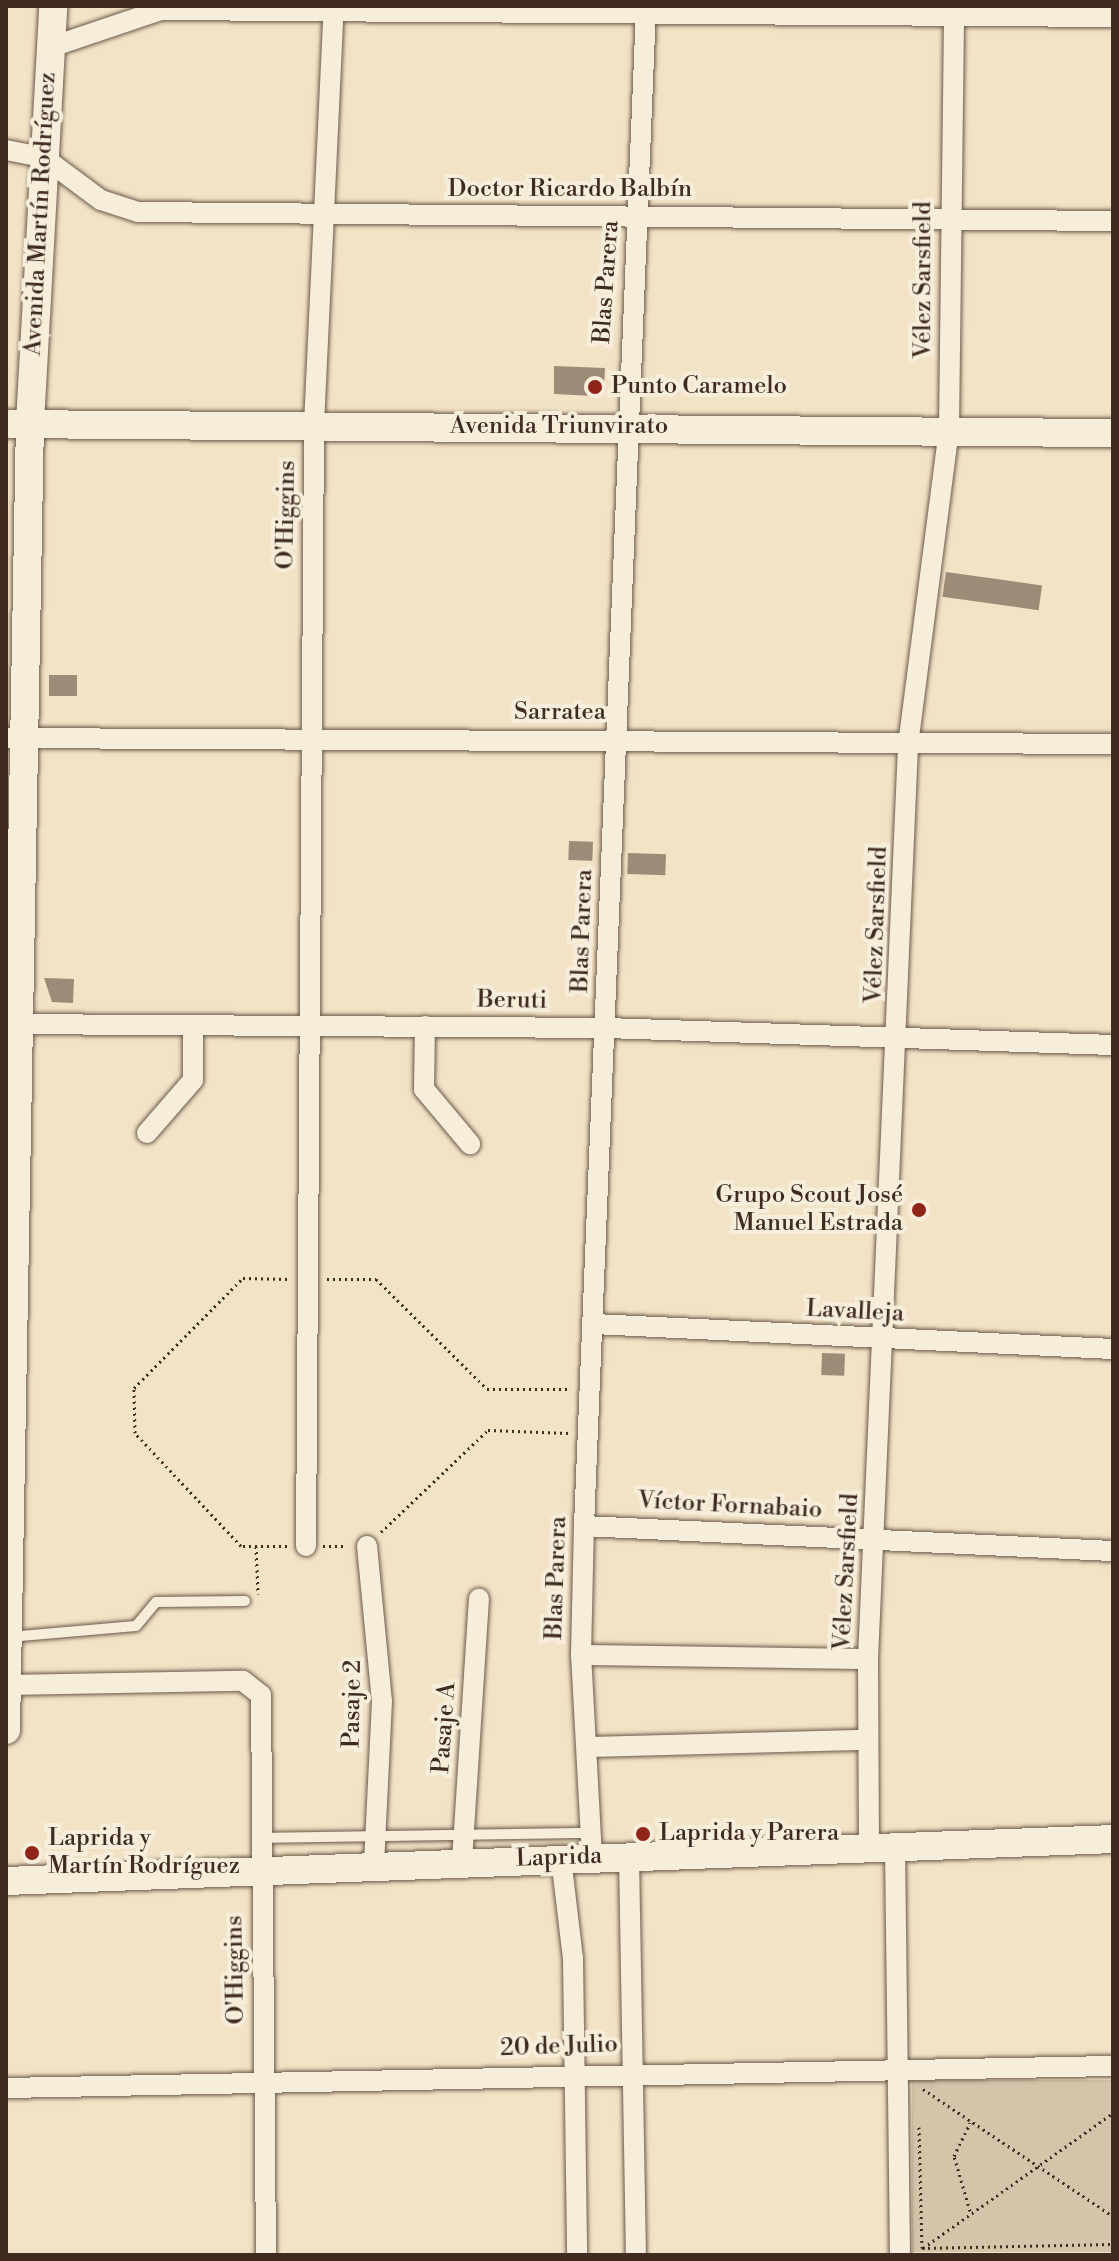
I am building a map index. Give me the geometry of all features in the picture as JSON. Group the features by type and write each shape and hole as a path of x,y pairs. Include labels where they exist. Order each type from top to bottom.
{"street":[{"name":"Avenida Martín Rodríguez","path":"6,1730 18,423 43,157 53,6"},
{"path":"51,47 143,12 334,9 954,11 1113,17"},
{"name":"O'Higgins","path":"306,1546 314,425 334,9"},
{"name":"Vélez Sarsfield","path":"900,2253 897,2070 882,1847 866,1740 900,1036 908,745 949,429 954,11"},
{"name":"Blas Parera","path":"591,1845 590,1747 581,1655 584,1526 606,1028 624,427 646,12"},
{"path":"6,150 43,157"},
{"name":"Doctor Ricardo Balbín","path":"43,157 101,200 138,212 1113,221"},
{"name":"Avenida Triunvirato","path":"18,423 949,429 1113,433"},
{"name":"Sarratea","path":"14,738 1113,744"},
{"name":"Beruti","path":"12,1025 606,1028 1113,1045"},
{"path":"147,1133 193,1080 193,1025"},
{"path":"425,1026 424,1089 470,1144"},
{"name":"Lavalleja","path":"594,1324 1113,1349"},
{"name":"Víctor Fornabaio","path":"584,1526 1113,1551"},
{"name":"Pasaje 2","path":"367,1546 381,1661 374,1851"},
{"name":"Pasaje A","path":"463,1848 479,1599"},
{"path":"581,1655 868,1659"},
{"name":"O'Higgins","path":"6,1685 255,1685 261,1695 260,1870 266,2255"},
{"path":"590,1747 866,1740"},
{"name":"Laprida","path":"6,1881 260,1870 374,1851 463,1848 561,1858 591,1845 629,1857 1113,1839"},
{"path":"629,1857 636,2255"},
{"path":"561,1858 573,1958 577,2255"},
{"name":"20 de Julio","path":"6,2088 633,2070 1113,2066"}],"lane":[{"path":"7,1638 136,1626 162,1601 245,1601"},
{"path":"261,1838 374,1851"},
{"path":"463,1848 591,1845"}],"path":[{"path":"572,1433 488,1430 367,1546 241,1546 135,1433 134,1388 243,1278 376,1279 487,1389 573,1389"},
{"path":"573,1404 574,1373"},
{"path":"571,1448 572,1419"},
{"path":"256,1546 258,1599"},
{"path":"918,2085 933,2085"},
{"path":"918,2085 918,2100"},
{"path":"918,2085 1032,2165 1113,2216"},
{"path":"922,2248 1032,2165 1113,2113"},
{"path":"919,2115 922,2248"},
{"path":"970,2123 954,2156 970,2212"},
{"path":"900,2253 922,2248 1113,2244"}],"shaded area":[{"path":"912,2080 1113,2080 1113,2252 912,2252"}],"building":[{"path":"554,366 605,368 604,386 594,396 554,394"},
{"path":"946,572 1042,585 1039,610 943,597"},
{"path":"49,675 77,675 77,696 49,696"},
{"path":"569,841 593,842 592,861 568,860"},
{"path":"628,853 666,854 665,875 627,874"},
{"path":"44,978 74,979 73,1003 52,1002"},
{"path":"822,1353 845,1354 844,1376 821,1375"}],"place":[{"name":"Punto Caramelo","path":"595,387"},
{"name":"Grupo Scout José Manuel Estrada","path":"919,1210"},
{"name":"Laprida y Parera","path":"643,1834"},
{"name":"Laprida y Martín Rodríguez","path":"32,1853"}]}
